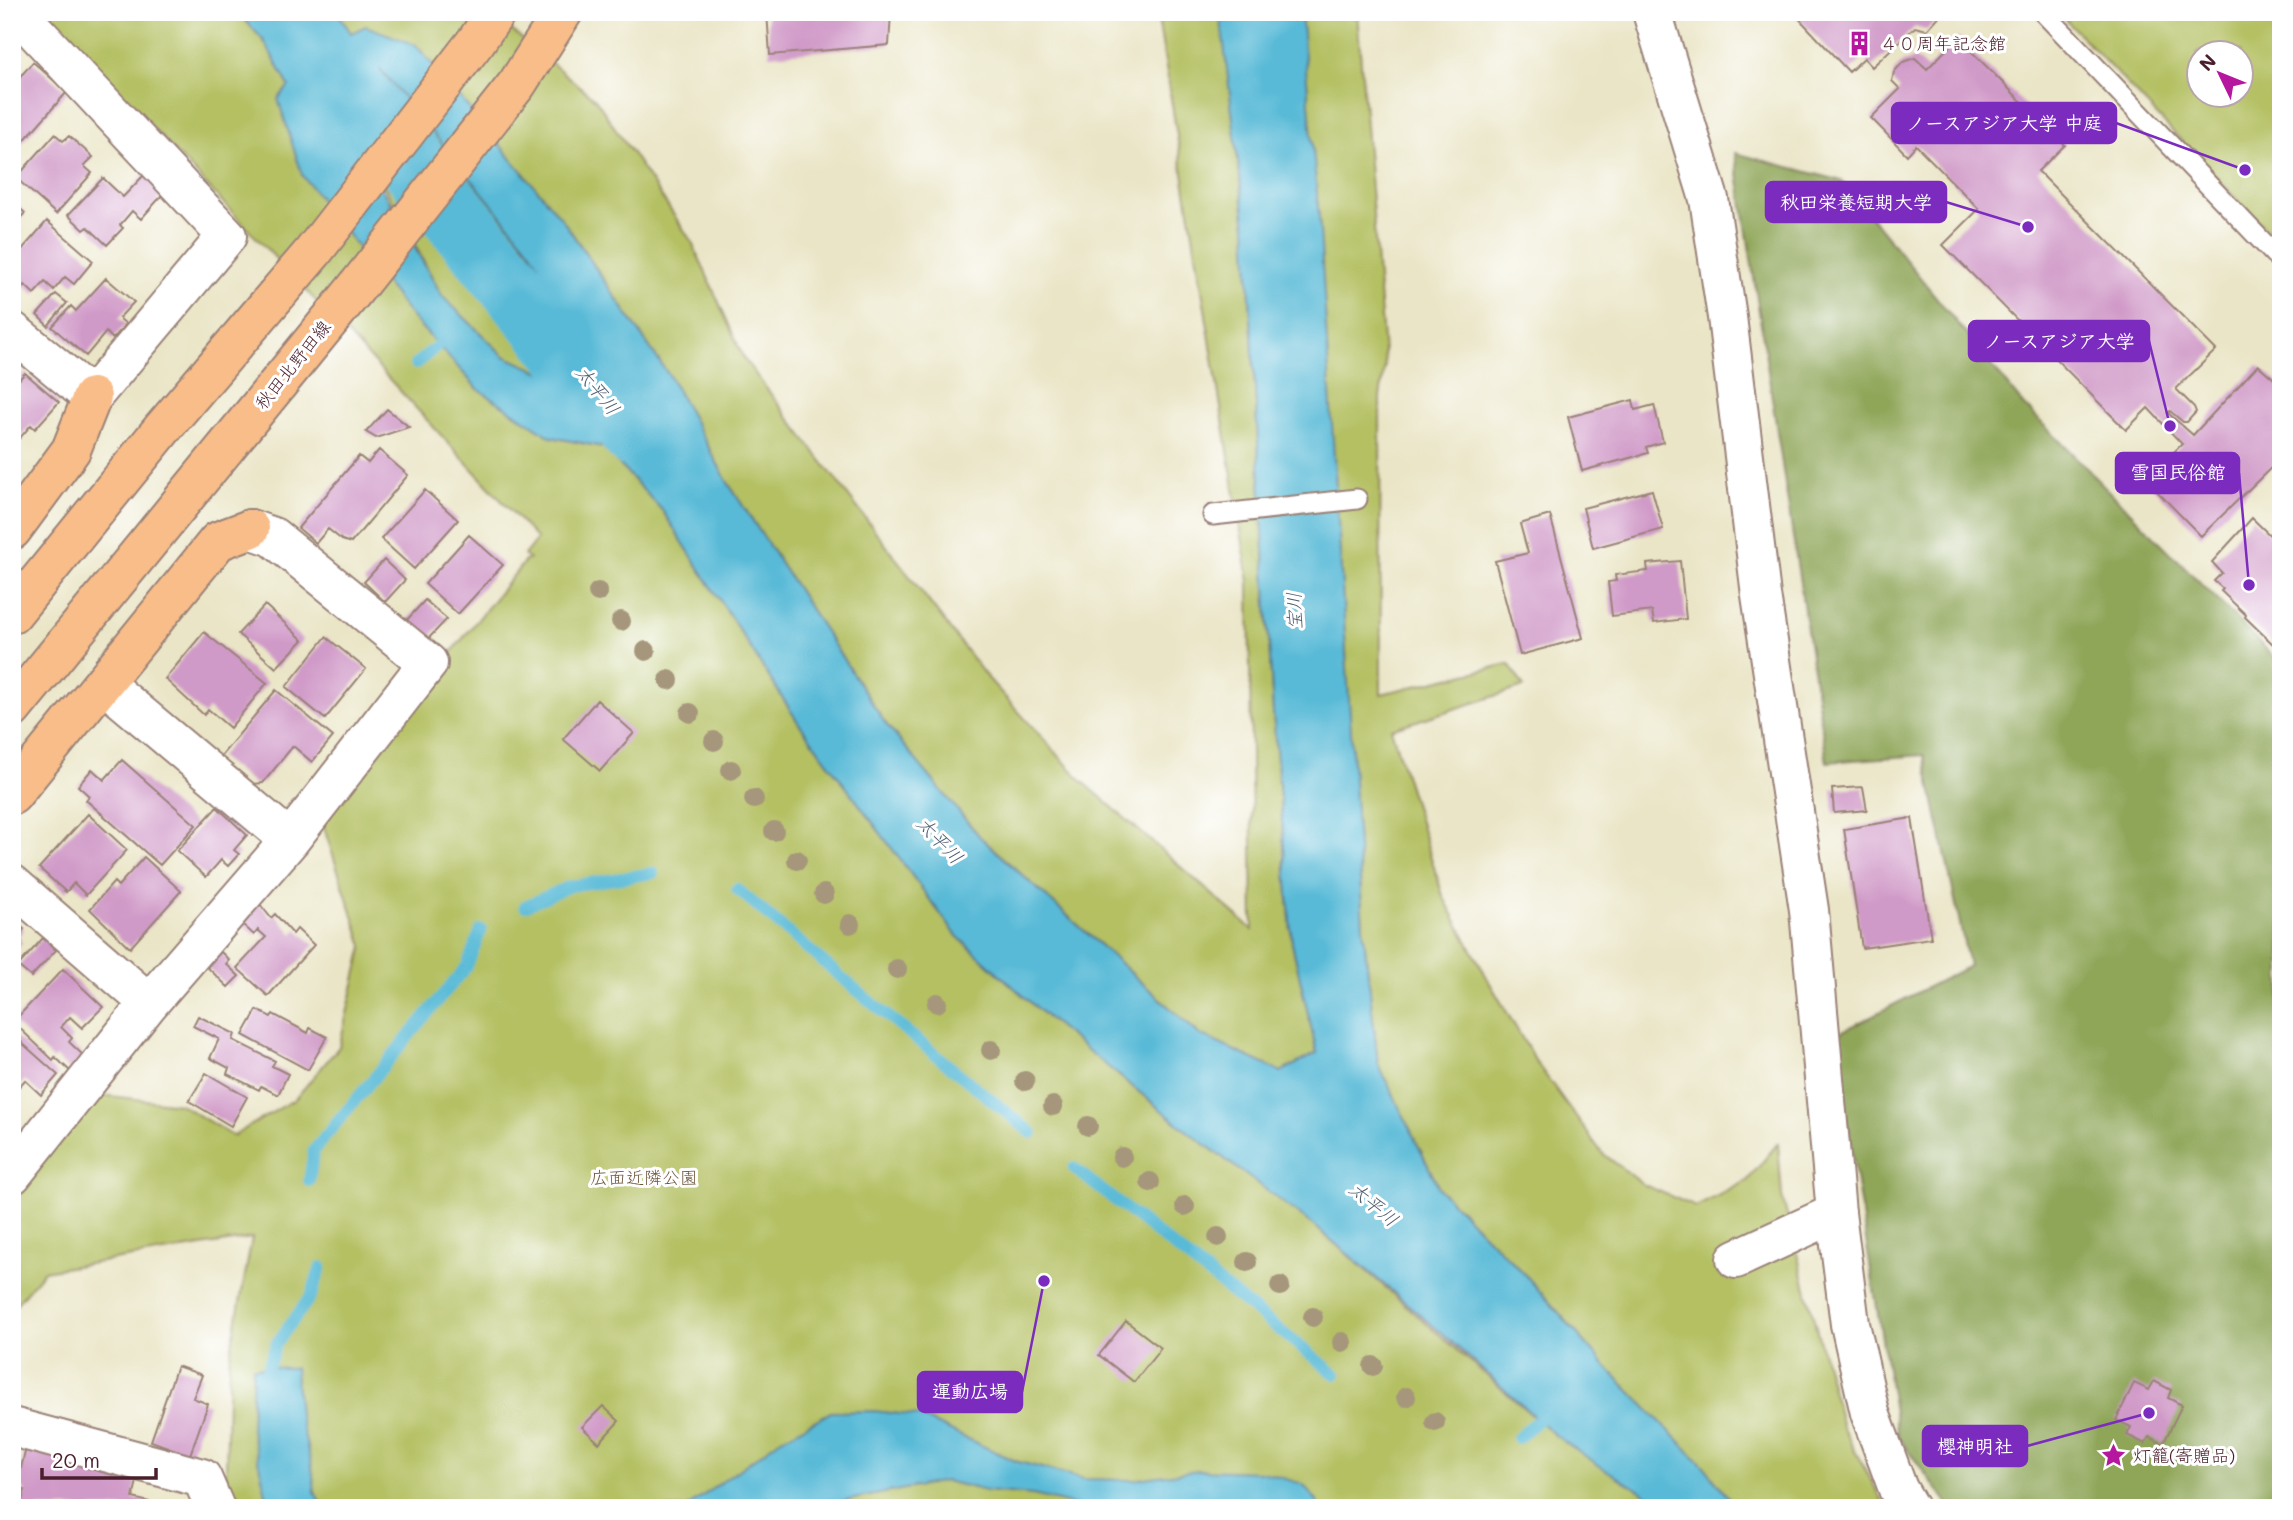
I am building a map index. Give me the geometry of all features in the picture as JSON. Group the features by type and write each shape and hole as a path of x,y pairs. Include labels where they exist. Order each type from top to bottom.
{"main road":[{"name":"秋田北野田線","path":"12,709 352,293 517,85 563,12"},
{"path":"12,614 163,428 313,252 486,26"},
{"path":"12,530 71,450 92,397"},
{"path":"12,795 218,541 250,529"}],"street":[{"path":"12,331 92,397 227,236 17,12"},
{"path":"1652,12 1709,199 1725,304 1761,595 1809,910 1836,1213 1850,1324 1870,1413 1898,1489 1909,1508"},
{"path":"13,1171 149,1003 290,840 428,663 273,537 250,529"},
{"path":"103,684 290,840"},
{"path":"12,884 149,1003"},
{"path":"1735,1259 1836,1213"},
{"path":"12,1427 202,1478 215,1508"}],"lane":[{"path":"2043,12 2281,261"},
{"path":"1213,515 1357,499"}],"green space":[{"name":"広面近隣公園","path":"43,12 238,12 264,41 289,86 302,175 405,308 478,389 551,437 603,447 662,510 798,722 957,936 1048,1018 1186,1130 1317,1228 1556,1436 1668,1508 225,1508 229,1361 252,1238 44,1271 12,1309 12,1186 92,1094 180,1104 233,1136 295,1099 339,1047 363,946 320,816 529,559 524,555 537,539"},
{"path":"337,12 490,12 596,100 692,242 744,359 985,675 1081,780 1253,930 1249,581 1157,12 1221,12 1246,227 1273,712 1292,943 1317,1053 1281,1072 1200,1035 980,837 885,723 728,483 670,377 568,227 416,45 351,33"},
{"path":"1298,12 1357,12 1385,366 1380,397 1381,694 1509,664 1524,687 1391,729 1443,896 1536,1062 1602,1153 1644,1185 1696,1207 1747,1181 1778,1143 1782,1196 1842,1427 1886,1508 1737,1508 1711,1475 1612,1373 1529,1279 1440,1190 1378,1064 1363,927 1340,567"},
{"path":"2058,12 2281,12 2281,245"},
{"path":"381,69 529,249 589,344 563,383 504,356 442,296 346,114"},
{"path":"1735,153 1842,181 2021,402 2281,664 2281,1508 1951,1508 1898,1437 1833,1036 1969,966 1924,755 1827,762"}],"water":[{"name":"宝川","path":"238,12 337,12 351,33 366,26 416,45 562,219 670,377 728,483 885,723 980,837 1200,1035 1281,1072 1317,1053 1292,943 1273,712 1246,227 1220,12 1301,12 1320,228 1363,927 1378,1064 1440,1190 1529,1279 1612,1373 1704,1466 1737,1508 1668,1508 1556,1436 1444,1335 1317,1228 1186,1130 1048,1018 957,936 798,722 662,510 603,447 551,437 478,389 411,316 302,175 278,99 289,86 264,41","holes":["380,69 529,249 589,344 563,382 504,356 442,296 350,132 346,113"]},
{"path":"253,1367 295,1368 299,1415 312,1467 315,1492 323,1508 269,1507 251,1430"},
{"path":"874,1411 918,1416 1015,1461 1084,1479 1132,1480 1198,1470 1262,1472 1303,1484 1317,1501 1318,1508 1088,1508 1033,1495 986,1491 945,1481 809,1508 686,1508 781,1439 831,1412"}],"building":[{"path":"767,12 891,12 889,45 770,55"},
{"name":"４０周年記念館","path":"1793,12 1943,12 1927,30 1915,27 1872,67 1864,58 1849,72"},
{"path":"1958,38 2065,145 2038,171 2216,350 2176,389 2196,412 2187,422 2183,422 2170,411 2168,413 2193,435 2258,365 2281,385 2281,458 2201,536 2146,480 2182,444 2148,408 2126,430 1943,245 1979,209 1916,145 1907,155 1871,118 1900,89 1892,81 1894,72 1903,62 1915,58 1927,69"},
{"path":"33,62 67,92 12,154 12,86"},
{"path":"55,134 63,141 69,136 93,157 84,166 92,173 56,214 16,178"},
{"path":"145,174 165,192 141,219 132,211 120,225 123,228 107,245 88,227 84,230 68,215 103,178 123,197"},
{"path":"12,201 25,213 12,227"},
{"path":"47,221 93,261 74,284 65,277 54,290 45,282 34,294 25,285 20,291 12,284 12,261"},
{"path":"106,278 134,302 119,318 126,324 113,339 106,332 86,356 52,327 71,306 76,311"},
{"path":"56,294 67,303 48,326 37,315"},
{"path":"25,373 59,402 35,429 31,425 20,438 16,435 12,439 12,387"},
{"path":"1633,400 1635,410 1654,405 1663,442 1646,447 1648,453 1582,471 1568,417"},
{"path":"387,409 409,427 376,438 366,432"},
{"path":"379,450 408,475 351,543 342,540 328,529 316,543 298,528 359,456 368,463"},
{"path":"425,490 458,520 414,569 381,539"},
{"path":"1652,490 1663,529 1593,548 1583,508"},
{"path":"1550,515 1583,638 1520,655 1495,561 1528,553 1520,524"},
{"path":"2252,518 2281,546 2281,643 2277,648 2214,581 2222,573 2212,562"},
{"path":"469,535 503,565 458,614 425,584"},
{"path":"384,560 405,580 385,602 364,582"},
{"path":"1680,561 1686,619 1654,623 1652,611 1612,616 1608,582 1616,581 1615,575 1648,571 1647,564"},
{"path":"425,600 447,619 426,641 405,622"},
{"path":"265,605 303,640 276,668 238,634"},
{"path":"204,632 267,683 230,728 208,709 204,715 165,679"},
{"path":"326,637 366,669 325,719 286,687"},
{"path":"276,690 333,737 312,762 293,746 263,783 253,784 220,757"},
{"path":"597,700 634,733 600,771 563,739"},
{"path":"122,760 196,825 160,865 86,800 89,796 78,786 92,769 104,780"},
{"path":"1863,787 1867,810 1834,813 1832,789"},
{"path":"217,807 247,835 234,850 239,854 228,866 221,860 206,877 177,851"},
{"path":"88,814 127,850 86,895 74,883 66,892 39,868"},
{"path":"1912,818 1931,938 1862,948 1844,829"},
{"path":"144,857 181,891 130,948 90,909 114,882 118,886"},
{"path":"259,903 271,918 275,914 293,934 297,929 314,945 268,996 237,968 266,937 258,930 254,935 241,923"},
{"path":"12,918 24,929 17,938 22,942 12,954"},
{"path":"43,938 56,950 31,977 18,966"},
{"path":"221,952 229,960 226,964 239,976 228,987 207,967"},
{"path":"63,969 103,1007 82,1028 70,1017 61,1027 72,1038 69,1042 84,1056 70,1071 55,1057 53,1060 13,1022"},
{"path":"257,1010 271,1017 273,1014 308,1033 310,1028 327,1037 308,1070 243,1035"},
{"path":"198,1016 235,1034 233,1040 275,1061 272,1066 288,1074 278,1095 261,1086 259,1090 227,1074 229,1068 210,1058 219,1039 193,1026"},
{"path":"12,1034 58,1075 41,1095 25,1080 12,1094"},
{"path":"206,1073 247,1097 231,1126 189,1101"},
{"path":"1126,1321 1161,1348 1134,1382 1099,1355"},
{"path":"177,1366 202,1375 193,1398 208,1404 190,1455 151,1441"},
{"path":"2154,1381 2171,1390 2168,1398 2182,1405 2163,1444 2149,1437 2145,1444 2127,1435 2131,1427 2116,1420 2134,1383 2149,1390"},
{"path":"603,1406 619,1421 599,1443 582,1427"},
{"path":"26,1448 96,1465 95,1470 137,1481 133,1498 149,1502 147,1508 20,1508 25,1490 16,1488"}],"waterway":[{"name":"太平川","path":"288,12 636,435"},
{"path":"416,364 438,345"},
{"path":"525,906 570,886 653,873"},
{"path":"737,889 1032,1133"},
{"path":"309,1181 314,1150 467,966 481,930"},
{"path":"1074,1168 1335,1374"},
{"path":"268,1367 276,1344 311,1296 321,1267"},
{"path":"1518,1438 1549,1410"}],"place":[{"name":"４０周年記念館","path":"1860,44"},
{"name":"ノースアジア大学 中庭","path":"2245,170"},
{"name":"秋田栄養短期大学","path":"2028,227"},
{"name":"ノースアジア大学","path":"2170,426"},
{"name":"雪国民俗館","path":"2249,585"},
{"name":"運動広場","path":"1044,1281"},
{"name":"櫻神明社","path":"2149,1413"},
{"name":"灯籠(寄贈品)","path":"2113,1456"}]}
